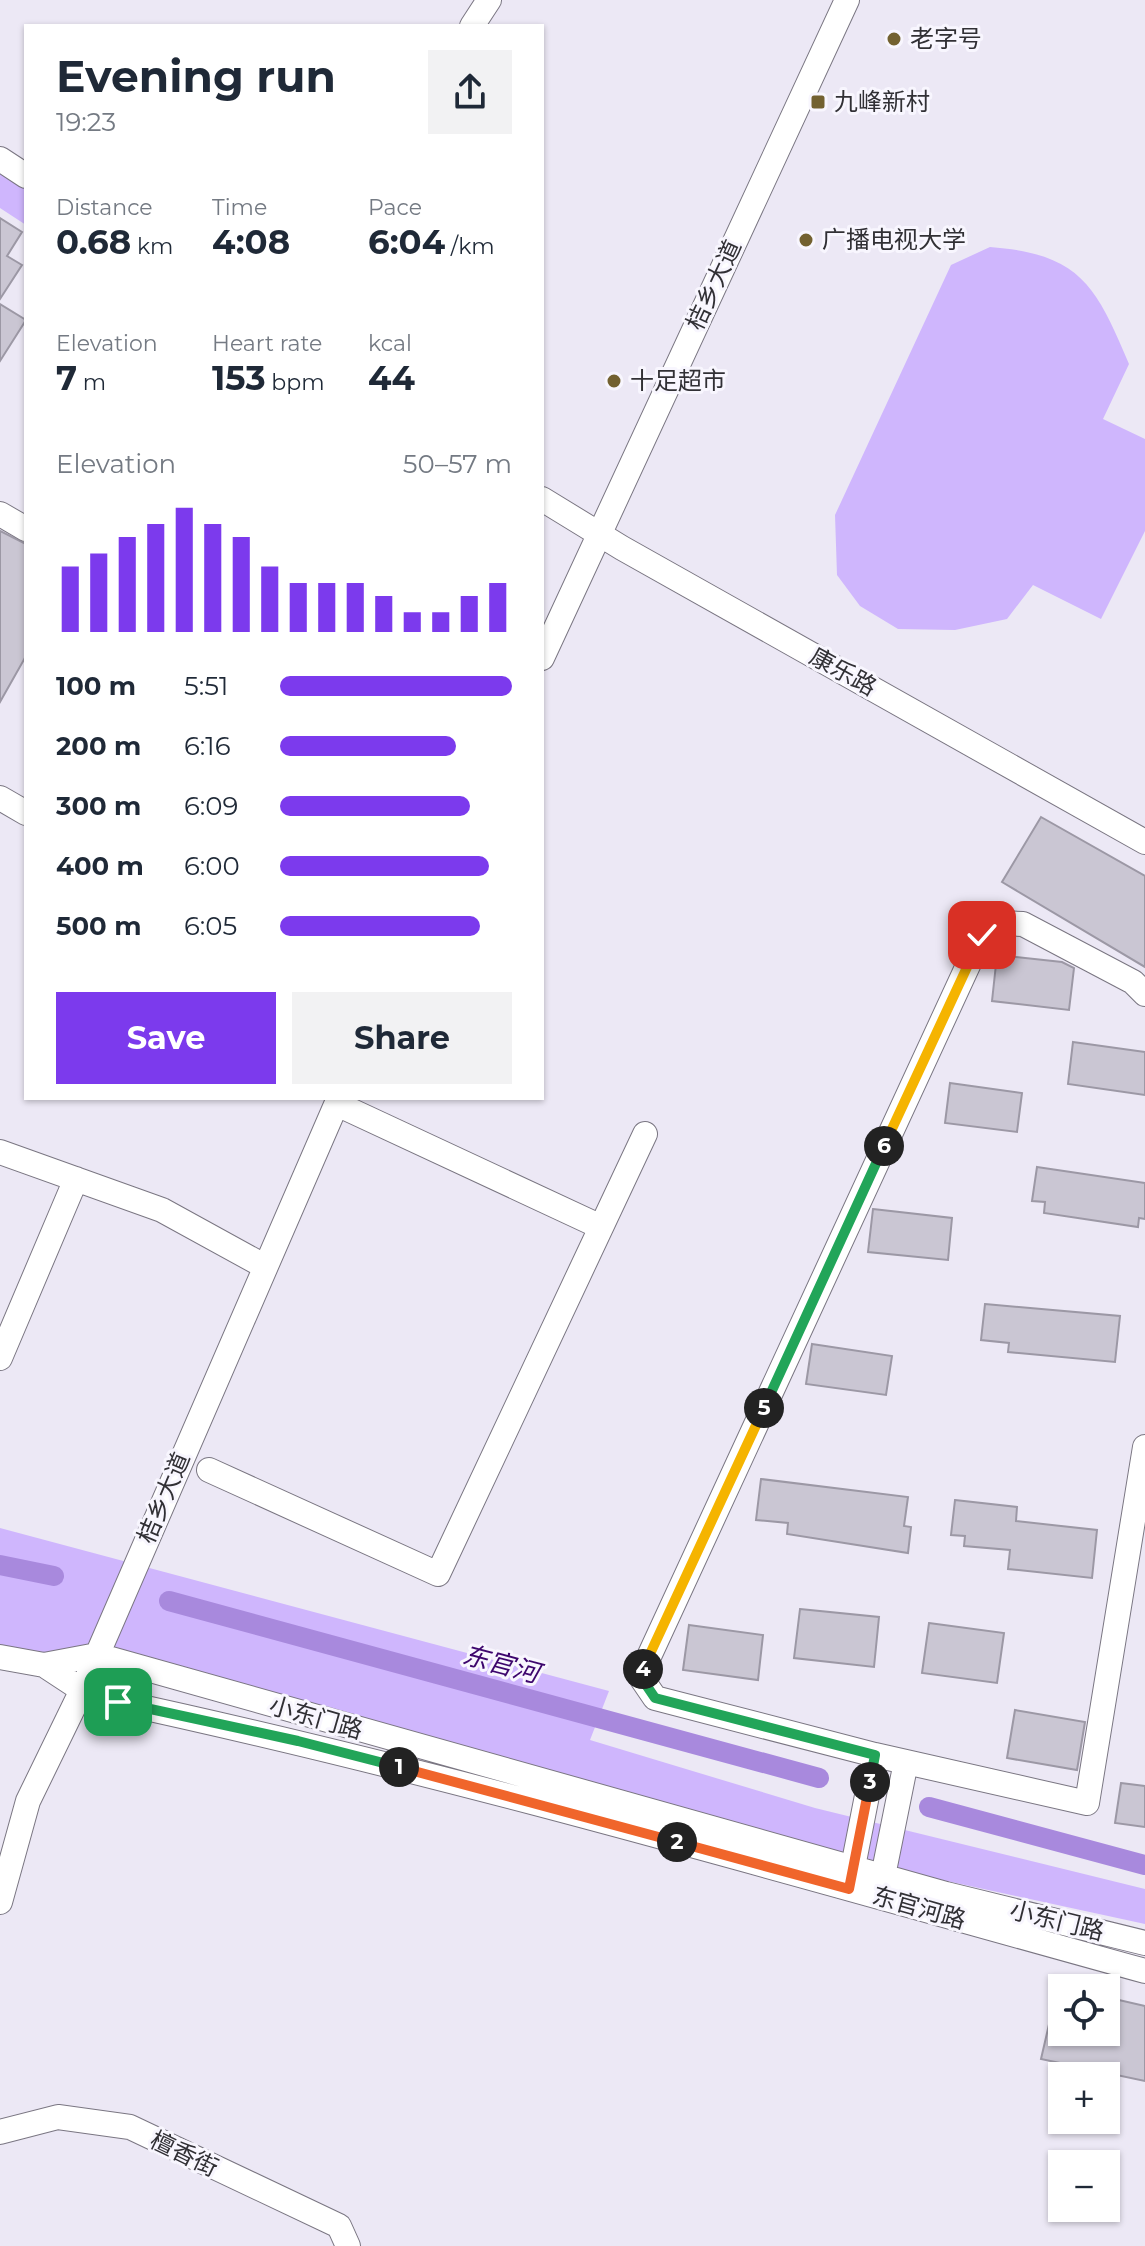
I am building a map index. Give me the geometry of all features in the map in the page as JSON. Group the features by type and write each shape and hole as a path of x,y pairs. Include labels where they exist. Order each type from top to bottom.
{"street":[{"path":"473,24 489,0"},
{"name":"桔乡大道","path":"544,654 847,0"},
{"path":"0,159 24,175"},
{"name":"康乐路","path":"544,500 1145,842"},
{"path":"0,514 24,528"},
{"path":"0,798 24,812"},
{"path":"1145,994 1133,982 1023,924 998,923 982,935 640,1676 655,1698 875,1755 1087,1803 1145,1447"},
{"path":"338,1101 601,1227"},
{"name":"桔乡大道","path":"0,1902 28,1801 82,1690 338,1101"},
{"path":"209,1470 438,1574 645,1134"},
{"path":"0,1152 162,1210 264,1266"},
{"path":"0,1358 76,1179"},
{"name":"小东门路","path":"44,1665 97,1655 850,1878"},
{"name":"东官河路","path":"0,1657 44,1665 82,1690 109,1700 298,1741 850,1878 1145,1971"},
{"path":"850,1878 875,1755"},
{"path":"881,1887 906,1762"},
{"name":"小东门路","path":"881,1887 1145,1943"},
{"name":"檀香街","path":"0,2132 58,2117 130,2127 339,2226 348,2246"}],"shaded area":[{"path":"0,159 24,175 24,224 0,208"},
{"path":"990,247 1045,257 1065,267 1095,295 1106,314 1129,364 1103,419 1145,439 1145,531 1101,619 1033,585 1007,619 955,630 898,629 860,606 837,575 835,515 951,265"},
{"path":"0,1528 609,1691 590,1740 815,1808 1145,1889 1145,1924 910,1873 156,1665 0,1657"}],"building":[{"path":"0,218 22,232 7,256 22,265 0,299"},
{"path":"0,304 24,319 24,323 0,361"},
{"path":"0,531 24,543 24,660 0,702"},
{"path":"1041,817 1145,876 1145,967 1002,882"},
{"path":"997,955 1062,962 1074,968 1069,1010 992,1001"},
{"path":"1073,1042 1145,1052 1145,1095 1068,1084"},
{"path":"950,1083 1022,1093 1017,1132 945,1123"},
{"path":"1037,1167 1145,1183 1145,1219 1139,1218 1138,1227 1044,1213 1045,1202 1032,1201"},
{"path":"873,1209 952,1218 948,1260 868,1252"},
{"path":"985,1304 1120,1316 1115,1362 1008,1352 1009,1343 981,1340"},
{"path":"812,1344 892,1356 886,1395 806,1384"},
{"path":"761,1479 908,1497 904,1526 911,1527 908,1553 787,1534 788,1523 756,1520"},
{"path":"955,1500 1017,1507 1016,1521 1097,1530 1092,1578 1008,1569 1010,1550 964,1546 965,1536 951,1535"},
{"path":"800,1609 879,1617 874,1667 794,1658"},
{"path":"929,1623 1004,1633 997,1683 922,1673"},
{"path":"689,1625 763,1635 758,1680 683,1670"},
{"path":"1015,1710 1085,1722 1077,1770 1007,1758"},
{"path":"1121,1783 1145,1786 1145,1827 1115,1823"},
{"path":"1120,2000 1145,2006 1145,2081 1120,2076 1120,2062 1055,2062 1041,2059 1048,2029 1048,2046 1120,2046"}],"waterway":[{"name":"东官河","path":"0,1565 54,1576"},
{"name":"东官河","path":"169,1601 819,1778"},
{"name":"东官河","path":"929,1807 1145,1865"}],"place":[{"name":"老字号","path":"894,39"},
{"name":"九峰新村","path":"818,102"},
{"name":"广播电视大学","path":"806,240"},
{"name":"十足超市","path":"614,381"}],"route":[{"path":"118,1702 298,1741 849,1889 875,1755 655,1698 640,1676 982,935"}]}
